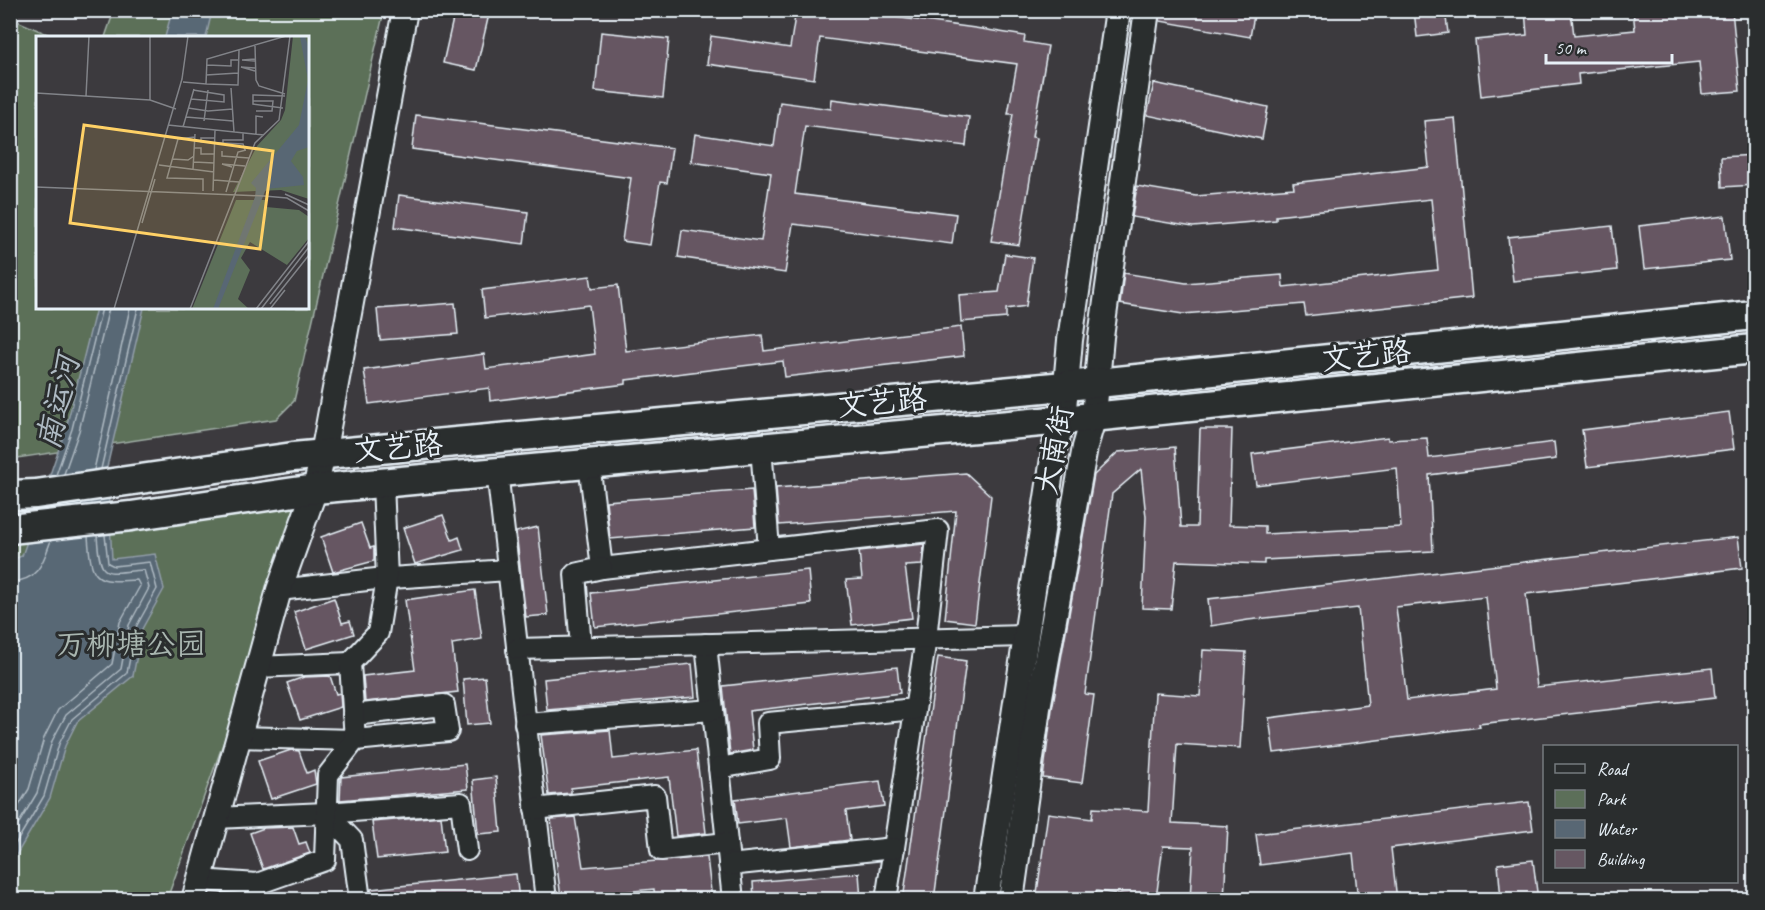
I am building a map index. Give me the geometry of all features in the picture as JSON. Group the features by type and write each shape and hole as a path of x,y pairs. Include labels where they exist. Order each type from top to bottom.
{"main road":[{"name":"文艺路","path":"23,494 323,454 1098,383 1755,315"},
{"name":"文艺路","path":"19,528 131,516 315,489 1063,420 1755,349"}],"street":[{"path":"350,663 355,740 328,775 325,860 260,892 196,890 279,590 315,489 405,10"},
{"name":"大南街","path":"986,900 1055,445 1063,420 1070,340 1118,10"},
{"name":"大南街","path":"1011,900 1038,708 1085,447 1094,416 1101,337 1147,10"},
{"path":"761,447 768,549"},
{"path":"589,463 602,568"},
{"path":"497,471 546,900"},
{"path":"257,667 350,663 378,633 387,578 383,483"},
{"path":"581,647 575,574 602,568 938,530 926,638 886,900"},
{"path":"279,590 387,578 508,570"},
{"path":"517,649 1026,636"},
{"path":"706,644 733,900"},
{"path":"238,737 355,740 448,731 444,705 353,715"},
{"path":"525,724 713,710"},
{"path":"719,768 770,759 768,723 915,710"},
{"path":"535,809 655,796 661,850 727,843"},
{"path":"216,818 461,803 467,850"},
{"path":"326,813 352,840 360,900"},
{"path":"729,865 894,848"}],"green space":[{"path":"114,11 384,11 294,401 276,419 11,459 10,18 52,36 36,36 36,309 309,309 309,36 105,36"},
{"name":"万柳塘公园","path":"315,489 167,899 11,900 11,542"}],"water":[{"path":"172,11 212,11 206,36 165,36"},
{"path":"96,309 144,309 107,467 112,559 155,554 164,589 142,629 133,676 77,722 65,746 50,798 11,864 11,560 22,556 66,428"}],"building":[{"path":"455,10 490,10 476,70 443,63"},
{"path":"796,10 843,10 975,28 1025,36 1024,42 1048,46 1032,137 1037,138 1019,245 991,241 1013,114 1008,114 1017,64 820,38 814,79 707,64 711,36 790,48"},
{"path":"1161,10 1255,10 1250,37 1160,21"},
{"path":"1414,10 1445,10 1448,33 1417,37"},
{"path":"1525,10 1571,10 1574,36 1635,30 1633,10 1732,10 1740,91 1702,94 1699,62 1578,74 1579,84 1481,96 1475,40 1527,35"},
{"path":"601,32 669,39 663,98 595,91"},
{"path":"1154,83 1268,107 1262,139 1147,115"},
{"path":"832,99 969,117 966,146 805,126 795,194 956,214 952,244 793,224 785,273 678,257 682,230 761,241 771,173 691,162 695,134 774,146 780,102 831,109"},
{"path":"416,115 672,148 667,183 660,182 650,245 622,241 631,178 412,149"},
{"path":"1455,118 1472,298 1306,316 1304,304 1183,314 1120,304 1124,273 1186,283 1282,275 1283,287 1438,270 1431,199 1276,216 1276,220 1193,227 1132,217 1137,186 1196,196 1294,188 1293,183 1429,167 1424,121"},
{"path":"1755,155 1755,185 1722,187 1721,157"},
{"path":"399,195 528,212 524,244 395,227"},
{"path":"1725,216 1730,260 1644,269 1639,226"},
{"path":"1612,226 1617,270 1513,281 1508,237"},
{"path":"1005,254 1033,258 1026,306 1006,309 1006,318 961,322 959,295 999,292"},
{"path":"590,276 592,288 618,285 626,351 762,335 764,351 961,327 964,356 785,377 783,361 626,380 626,384 490,401 489,388 369,404 364,370 484,354 486,369 595,354 589,305 485,318 482,290"},
{"path":"455,303 458,334 380,340 377,309"},
{"path":"1729,412 1734,449 1587,467 1582,430"},
{"path":"1200,429 1232,429 1229,525 1265,526 1265,534 1401,527 1397,468 1256,485 1252,454 1388,437 1388,440 1427,438 1429,458 1554,442 1556,459 1429,475 1433,551 1264,560 1264,564 1176,561 1171,609 1142,608 1146,517 1141,469 1112,494 1085,694 1094,695 1082,783 1043,778 1052,709 1094,475 1118,452 1175,447 1181,527 1197,527"},
{"path":"966,473 991,496 975,623 945,619 956,511 779,525 776,488"},
{"path":"752,490 755,527 610,539 606,501"},
{"path":"443,515 452,540 459,537 463,550 415,564 403,528"},
{"path":"361,523 370,548 374,547 374,561 333,572 321,537"},
{"path":"538,527 548,615 526,617 516,532"},
{"path":"1738,537 1742,568 1526,594 1537,687 1712,668 1715,698 1479,724 1480,727 1274,753 1269,718 1368,705 1358,608 1211,626 1208,599","holes":["1486,597 1496,689 1407,700 1396,607"]},
{"path":"924,544 922,565 905,566 912,618 852,625 846,580 862,579 859,551"},
{"path":"808,570 811,604 595,627 591,593"},
{"path":"475,590 482,639 452,644 458,692 365,702 363,676 415,670 405,600"},
{"path":"334,598 342,623 350,621 354,634 306,649 294,612"},
{"path":"1203,650 1246,652 1240,748 1177,744 1172,823 1228,826 1224,900 1190,900 1193,847 1163,846 1156,899 1096,891 1096,900 1036,900 1048,813 1092,819 1093,808 1148,811 1155,693 1200,696"},
{"path":"938,657 966,661 934,900 903,900"},
{"path":"692,664 695,697 547,710 544,679"},
{"path":"897,667 900,693 749,711 753,750 730,754 723,686"},
{"path":"330,676 336,694 340,693 341,707 300,720 287,683 304,677"},
{"path":"485,677 490,723 467,725 463,679"},
{"path":"610,730 613,759 696,750 706,833 676,836 669,777 571,788 571,793 549,795 541,735"},
{"path":"291,750 299,751 307,773 314,770 316,784 271,799 258,761"},
{"path":"465,764 468,789 340,800 341,777"},
{"path":"496,777 501,832 478,834 473,780"},
{"path":"880,781 884,806 846,811 850,840 791,847 787,818 738,824 735,799"},
{"path":"1529,802 1533,830 1391,848 1397,900 1358,900 1353,853 1260,865 1256,834"},
{"path":"441,816 445,852 377,859 372,822"},
{"path":"575,817 583,867 707,857 712,900 655,900 654,889 561,898 551,819"},
{"path":"293,827 299,844 306,842 310,853 263,869 250,833 264,828"},
{"path":"1533,860 1538,900 1501,900 1498,864"},
{"path":"859,873 861,900 754,900 753,882"},
{"path":"516,874 519,900 372,900 371,889"}],"water label":[{"name":"南运河","path":"58,402"}]}
